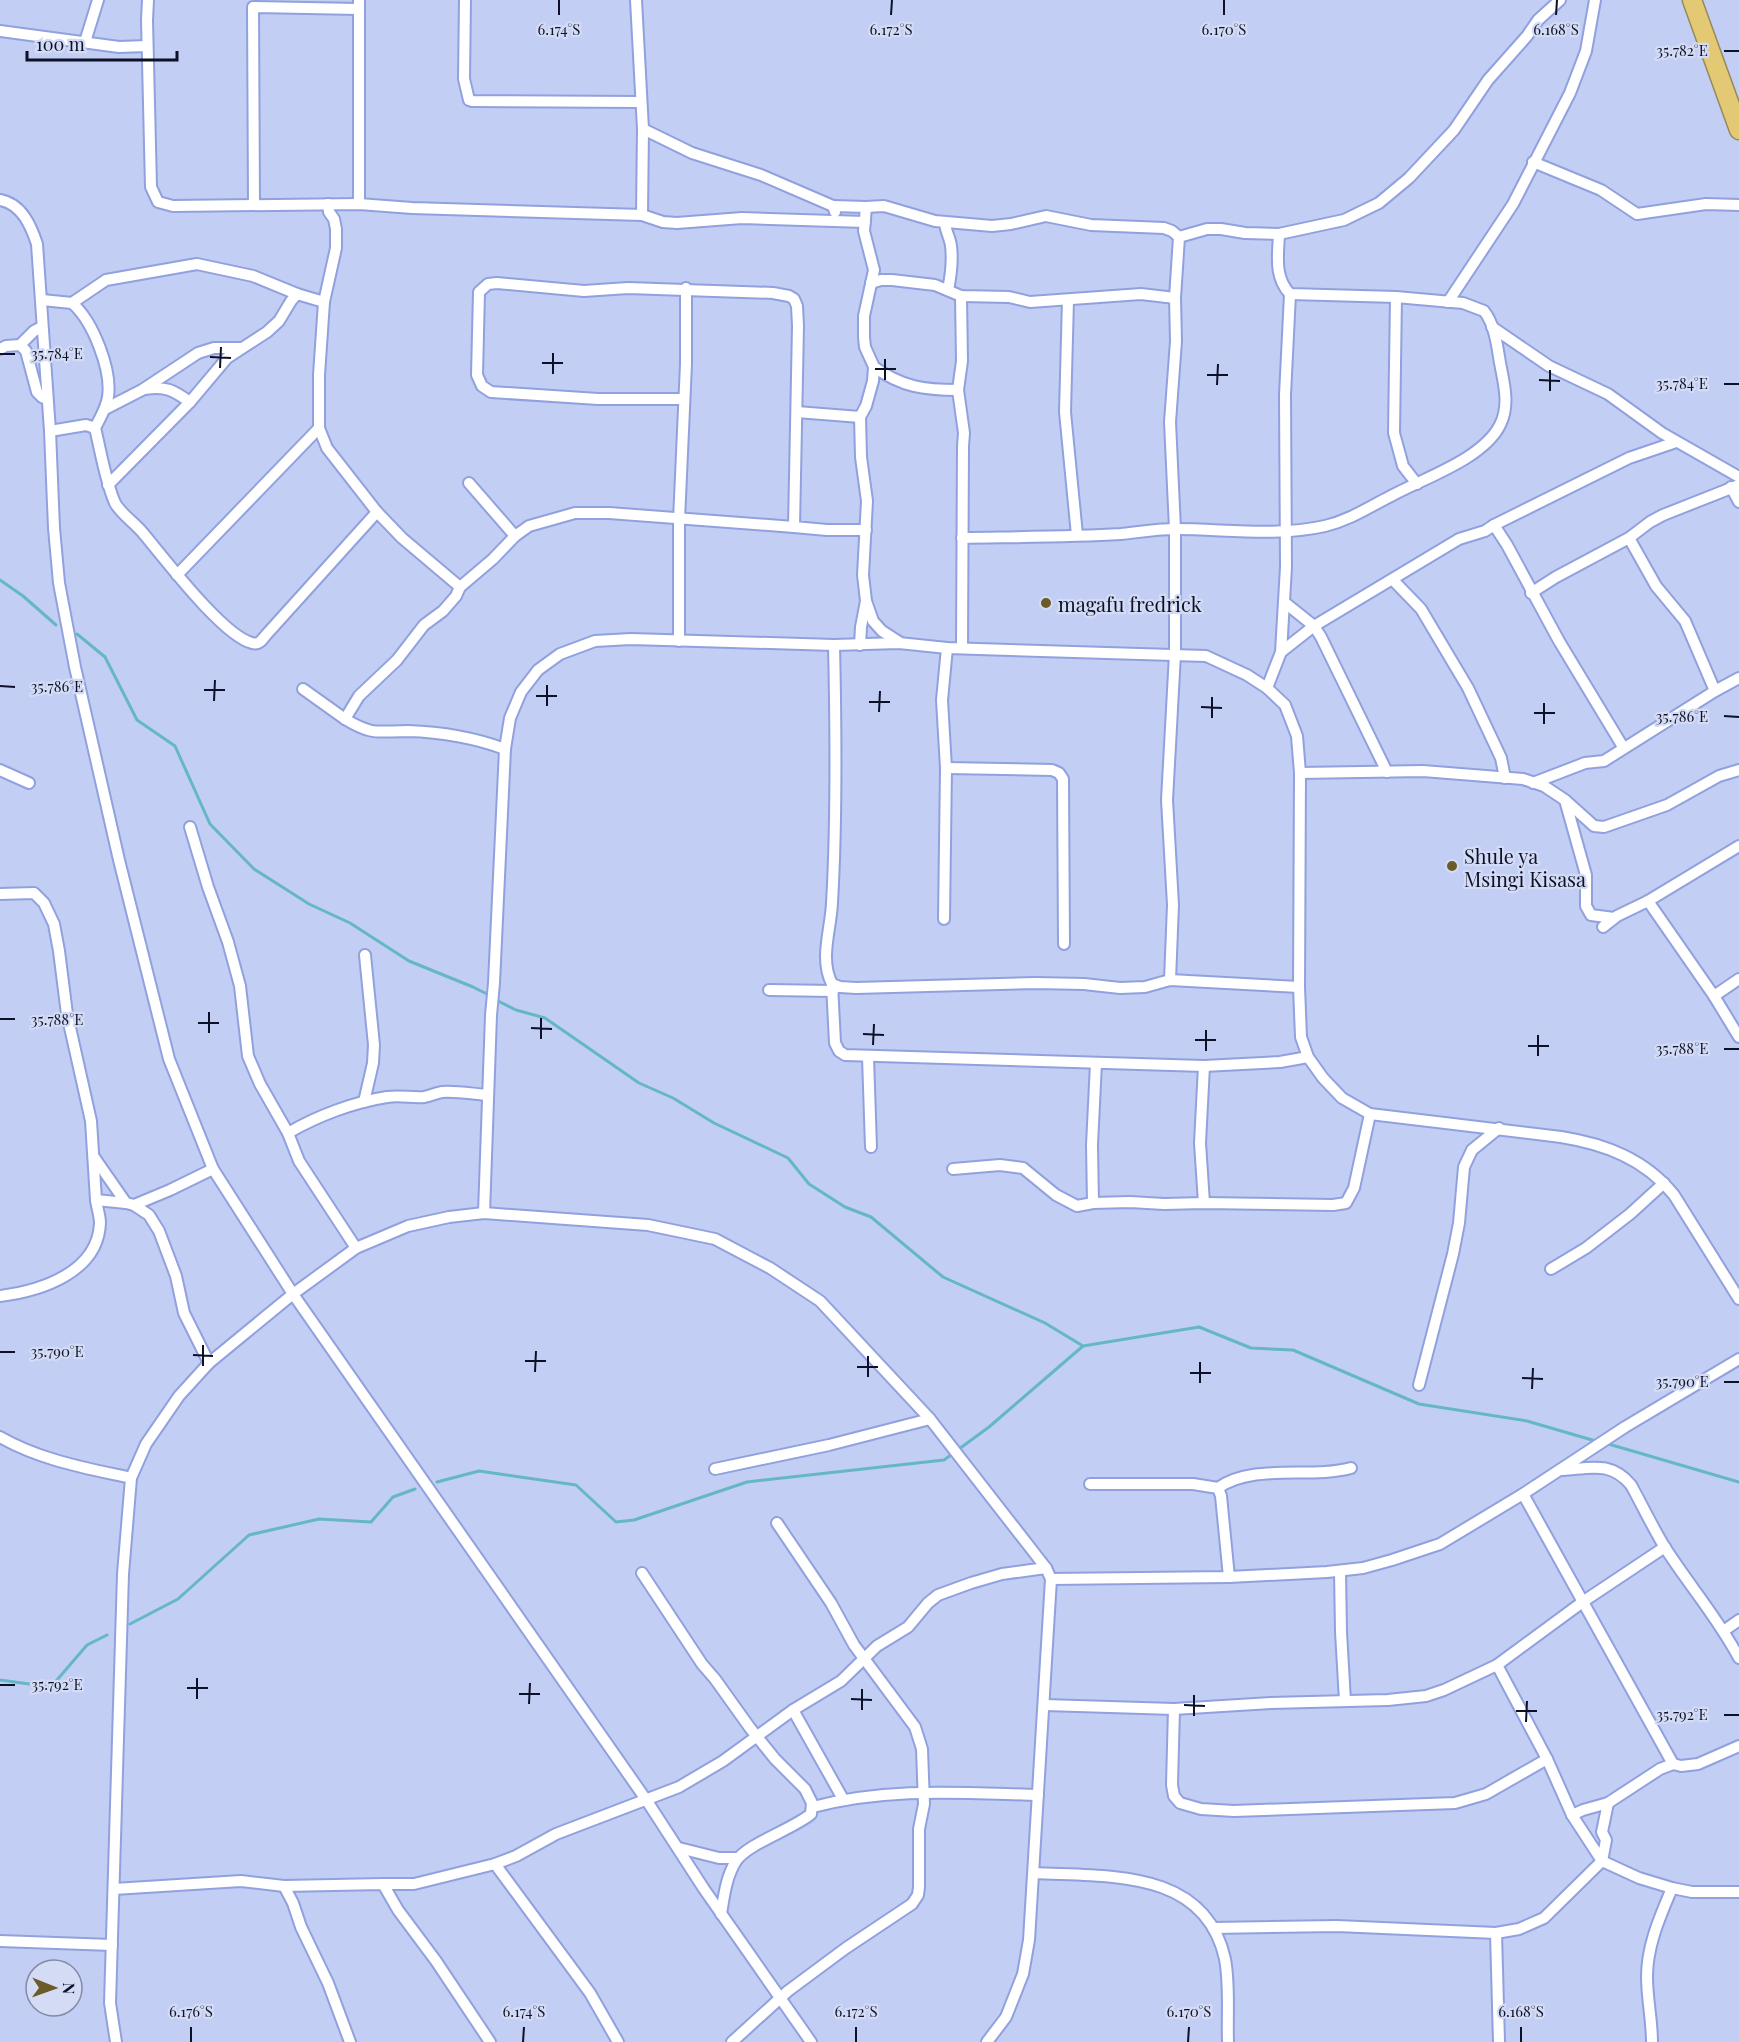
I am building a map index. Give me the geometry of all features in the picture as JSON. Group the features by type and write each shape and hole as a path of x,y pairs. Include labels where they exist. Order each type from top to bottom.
{"highway":[{"path":"1692,0 1739,130"}],"street":[{"path":"85,42 98,0"},
{"path":"148,0 151,187 158,202 173,206 359,204 412,208 642,215 663,222 677,223 742,218 865,222"},
{"path":"465,0 464,79 469,100 640,102"},
{"path":"636,0 643,129 642,215"},
{"path":"1179,237 1214,229 1279,234 1344,220 1379,203 1409,178 1454,130 1488,80 1538,20 1560,0"},
{"path":"1448,302 1494,230 1509,212 1580,69 1591,32 1595,0"},
{"path":"254,204 253,3 359,4 359,204"},
{"path":"0,31 119,47 147,46"},
{"path":"643,129 692,153 761,175 833,206 884,206 913,216 945,222 992,226 1046,216 1091,225 1164,228 1179,237"},
{"path":"1533,162 1601,190 1637,214 1706,204 1739,205"},
{"path":"0,200 7,201 19,210 30,223 37,244 50,431 54,528 59,583 75,667 119,860 170,1059 213,1169 292,1294 680,1848 721,1914 811,2042"},
{"path":"328,204 336,229 336,248 324,302 319,375 319,428 327,447 377,512 402,538 460,587"},
{"path":"833,206 835,214 841,220"},
{"path":"866,207 864,231 873,262 864,316 864,337 865,347 874,367 873,381 860,417 861,457 867,501 863,575 866,601 873,621 882,631 900,642"},
{"path":"945,222 945,230 951,244 952,270 948,290"},
{"path":"1267,688 1281,652 1287,531 1285,395 1290,294 1282,285 1279,277 1279,234"},
{"path":"1170,980 1173,905 1167,800 1175,654 1175,529 1170,422 1176,341 1175,298 1179,237"},
{"path":"72,303 106,280 197,264 253,276 324,302"},
{"path":"871,283 892,280 935,285 961,296 1009,297 1030,302 1142,294 1175,298"},
{"path":"684,399 598,399 491,392 482,386 477,375 479,292 488,284 496,283 584,291 686,288 773,293 794,299 797,306 798,326 794,527"},
{"path":"679,641 679,520 686,288"},
{"path":"108,485 190,402 227,358 267,333 279,321 297,294"},
{"path":"962,538 1077,536 1175,529 1219,532 1287,531 1324,526 1354,517 1467,457 1494,436 1505,410 1506,395 1492,327 1487,314 1480,309 1448,302 1396,297 1290,294"},
{"path":"961,296 962,361 958,390 964,433 962,648"},
{"path":"1396,297 1394,433 1403,466 1417,483"},
{"path":"42,300 72,303 80,310 90,326 103,357 107,373 108,395 105,409 95,428 108,485 116,506 141,531 177,575 225,627 253,644 259,643 377,512"},
{"path":"1068,300 1065,412 1077,536"},
{"path":"0,349 20,345 34,331 42,327"},
{"path":"1492,327 1549,366 1608,394 1644,422 1739,477"},
{"path":"20,345 26,351 37,392 48,399"},
{"path":"105,409 142,390 198,353 214,348 244,348"},
{"path":"874,367 900,383 927,389 958,390"},
{"path":"142,390 160,387 172,390 190,402"},
{"path":"797,412 860,417"},
{"path":"50,431 86,425 95,428"},
{"path":"177,575 319,428"},
{"path":"1281,652 1314,626 1459,539 1485,531 1629,458 1676,442"},
{"path":"469,483 515,536"},
{"path":"1531,593 1629,538 1663,515 1735,486 1739,502"},
{"path":"345,719 359,696 397,660 424,625 456,596 460,587 529,526 575,513 609,513 827,530 866,530"},
{"path":"1494,525 1507,545 1531,593 1623,747"},
{"path":"1629,538 1656,586 1685,621 1715,690"},
{"path":"1393,580 1421,609 1468,688 1501,758 1504,778"},
{"path":"860,645 866,601"},
{"path":"1284,602 1314,626 1321,637 1387,772"},
{"path":"484,1213 491,1015 505,749 510,718 521,692 538,670 560,654 595,640 834,645 900,642 947,648 1206,656 1267,688 1285,705 1297,736 1300,773 1299,987 1301,1037 1308,1057 1323,1078 1342,1098 1370,1114 1499,1128 1581,1140 1603,1146 1636,1162 1664,1183 1674,1195 1739,1299"},
{"path":"834,645 836,720 832,905 826,951 828,976 833,987 836,1043 839,1051 845,1055 868,1057 1204,1066 1280,1062 1308,1057"},
{"path":"944,919 946,768 942,700 947,648"},
{"path":"1533,783 1585,763 1604,761 1715,690 1739,678"},
{"path":"303,690 362,729 382,733 409,731 479,740 505,749"},
{"path":"946,768 1052,770 1059,773 1063,779 1064,944"},
{"path":"0,770 29,783"},
{"path":"1300,773 1423,771 1504,778 1533,783 1544,786 1565,800 1594,826 1604,827 1667,805 1719,776 1739,770"},
{"path":"1565,800 1586,875 1586,906 1591,915 1614,918"},
{"path":"190,827 240,986 248,1056 300,1161 357,1248"},
{"path":"1603,927 1614,918 1648,901 1739,846"},
{"path":"0,894 34,893 44,903 54,924 67,1014 91,1121 96,1200 100,1223 95,1245 88,1256 63,1278 44,1286 0,1296"},
{"path":"1648,901 1714,996 1739,1037"},
{"path":"363,1102 373,1063 374,1045 365,955"},
{"path":"1714,996 1739,979"},
{"path":"769,990 1035,983 1084,984 1120,988 1145,987 1170,980 1299,987"},
{"path":"868,1057 871,1147"},
{"path":"1093,1203 1092,1145 1096,1062"},
{"path":"1204,1066 1200,1143 1204,1203"},
{"path":"288,1133 301,1125 363,1102 388,1096 423,1097 439,1092 488,1095"},
{"path":"953,1169 1000,1165 1023,1168 1065,1200 1077,1206 1093,1203 1333,1205 1346,1203 1354,1188 1370,1114"},
{"path":"1419,1385 1459,1223 1464,1167 1472,1150 1499,1128"},
{"path":"94,1157 130,1204 149,1215 159,1231 176,1276 184,1313 209,1363"},
{"path":"96,1200 130,1204 171,1190 213,1169"},
{"path":"1551,1269 1586,1248 1630,1214 1664,1183"},
{"path":"116,2042 110,2003 123,1574 131,1478 146,1444 178,1396 209,1363 292,1294 357,1248 408,1226 449,1217 484,1213 648,1225 715,1239 770,1268 820,1301 930,1419 1048,1574 1045,1705 1029,1940 1023,1974 1006,2017 987,2042"},
{"path":"114,1889 241,1881 284,1886 414,1884 495,1864 566,1830 647,1801 705,1773 793,1710 841,1681 877,1646 908,1627 928,1603 938,1595 1002,1574 1229,1577 1363,1568 1440,1544 1739,1359"},
{"path":"715,1469 829,1446 930,1419"},
{"path":"0,1437 32,1453 131,1478"},
{"path":"1090,1484 1185,1483 1204,1484 1218,1488 1233,1479 1249,1475 1323,1472 1351,1468"},
{"path":"1561,1470 1600,1468 1619,1472 1631,1485 1665,1547 1725,1630 1739,1658"},
{"path":"1218,1488 1221,1496 1229,1577"},
{"path":"1523,1494 1673,1764"},
{"path":"732,2042 788,1991 912,1904 920,1887 920,1829 924,1793 922,1749 915,1727 864,1659 846,1632 831,1603 777,1523"},
{"path":"1045,1705 1174,1708 1388,1700 1426,1696 1497,1665 1584,1601 1665,1547"},
{"path":"1340,1571 1345,1701"},
{"path":"642,1573 702,1664 775,1759 805,1790 813,1807 811,1814 802,1821 737,1858 718,1858 680,1848"},
{"path":"1725,1630 1739,1620"},
{"path":"1497,1665 1547,1760 1572,1815 1602,1861 1639,1878 1672,1888 1692,1892 1739,1892"},
{"path":"1174,1708 1172,1790 1180,1803 1201,1809 1282,1810 1455,1803 1486,1794 1547,1760"},
{"path":"793,1710 843,1799"},
{"path":"1572,1815 1608,1803 1660,1769 1673,1764 1681,1766 1698,1764 1739,1746"},
{"path":"813,1807 843,1799 881,1794 1038,1794"},
{"path":"1213,1928 1337,1926 1497,1934 1519,1929 1540,1920 1602,1861 1605,1840 1602,1833 1608,1803"},
{"path":"721,1914 725,1888 737,1858"},
{"path":"495,1864 590,1993 618,2042"},
{"path":"1034,1873 1142,1880 1180,1894 1205,1916 1213,1928 1225,1960 1228,2042"},
{"path":"383,1884 398,1910 436,1961 490,2042"},
{"path":"284,1886 328,1983 350,2042"},
{"path":"1653,2042 1647,1988 1648,1958 1672,1888"},
{"path":"1497,1934 1499,2042"},
{"path":"0,1941 112,1945"}],"waterway":[{"path":"0,580 23,596 56,625"},
{"path":"77,634 105,657 137,720 175,746 210,824 254,869 309,904 350,923 409,961 491,996"},
{"path":"496,1000 516,1010 545,1018 639,1083 673,1098 714,1123 788,1158 809,1184 845,1207 871,1217 943,1277 1045,1323 1083,1346"},
{"path":"437,1482 479,1471 576,1485 616,1522 634,1520 747,1482 944,1460 989,1427 1083,1346 1199,1327 1251,1348 1293,1350 1419,1404 1527,1421 1599,1442"},
{"path":"1605,1443 1739,1482"},
{"path":"130,1624 178,1599 249,1535 319,1519 371,1522 393,1497 415,1489"},
{"path":"0,1680 51,1687 87,1645 107,1635"}],"place":[{"name":"magafu fredrick","path":"1046,603"},
{"name":"Shule ya Msingi Kisasa","path":"1452,866"}]}
